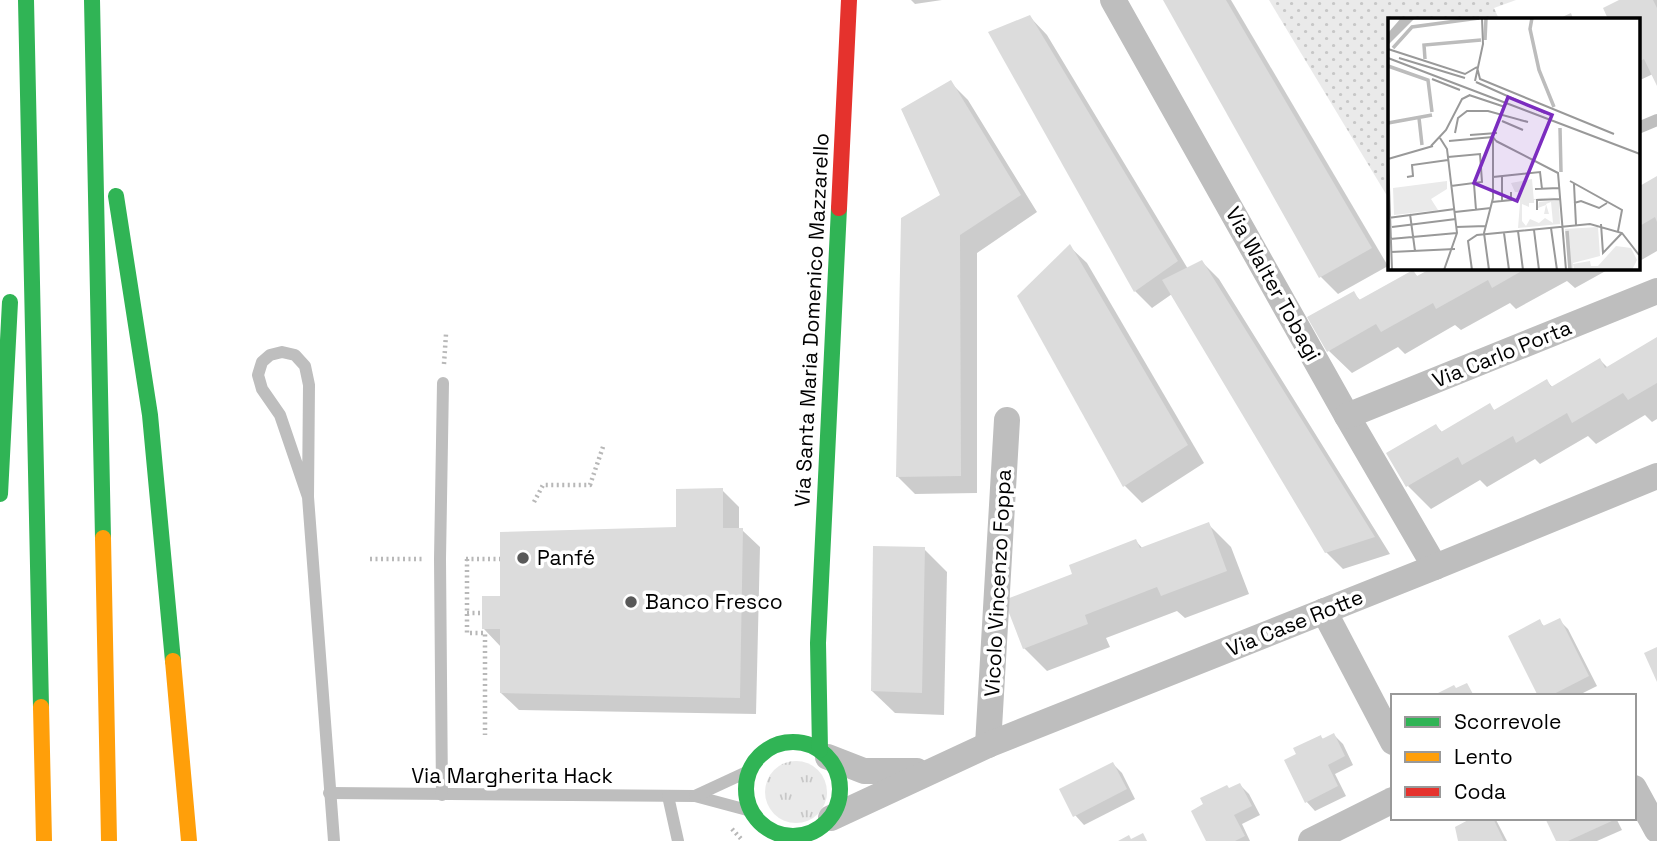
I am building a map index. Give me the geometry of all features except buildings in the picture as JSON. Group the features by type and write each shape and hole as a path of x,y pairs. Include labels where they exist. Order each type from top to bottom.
{"main road":[{"path":"26,0 44,841"},
{"path":"92,0 109,841"},
{"name":"Via Santa Maria Domenico Mazzarello","path":"824,754 818,643 849,0"},
{"path":"93,47 149,415 189,841"},
{"path":"15,230 27,49"},
{"path":"0,494 11,282"},
{"name":"Via Santa Maria Domenico Mazzarello","path":"803,688 818,643"},
{"path":"774,746 786,725"},
{"path":"798,741 810,744 824,754 835,767 841,785 838,803 827,827 805,835 781,837 761,824 751,811 746,791 750,771 759,756 774,746 798,741"}],"street":[{"name":"Via Walter Tobagi","path":"1113,0 1346,416 1434,567"},
{"name":"Via Carlo Porta","path":"1346,416 1657,291"},
{"name":"Vicolo Vincenzo Foppa","path":"988,745 1007,420"},
{"name":"Via Case Rotte","path":"827,827 932,770 988,745 1657,476"},
{"path":"1324,611 1391,738"},
{"name":"Via Case Rotte","path":"824,754 872,772 932,770"},
{"path":"1636,792 1657,830"},
{"path":"1311,841 1391,801"}],"lane":[{"path":"1640,127 1657,121"},
{"path":"309,497 280,415 262,388 258,375 262,362 270,355 282,352 295,355 305,366 309,385 309,497 334,841"},
{"path":"442,795 440,548 443,383"},
{"path":"695,796 750,771"},
{"name":"Via Margherita Hack","path":"329,793 695,796"},
{"path":"668,796 678,841"},
{"path":"695,796 751,811"}],"path":[{"path":"443,383 446,334"},
{"path":"534,502 543,485 590,485 604,444"},
{"path":"467,559 467,633 485,633 485,735"},
{"path":"467,613 482,613"}],"green space":[{"path":"1269,0 1516,0 1494,8 1499,18 1388,18 1388,197"},
{"path":"796,761 818,770 827,792 818,814 796,823 774,814 765,792 774,770"}],"traffic: fast":[{"path":"26,0 41,707"},
{"path":"92,0 103,538"},
{"path":"116,196 150,415 173,661"},
{"path":"820,750 818,643 839,208"},
{"path":"0,494 10,302"},
{"path":"793,742 811,745 826,756 837,771 840,789 837,807 826,822 811,833 793,836 775,833 760,822 749,807 746,789 749,771 760,756 775,745 793,742"}],"traffic: slow":[{"path":"103,538 109,841"},
{"path":"173,661 189,841"},
{"path":"41,707 44,841"}],"traffic: jam":[{"path":"839,208 849,0"}],"place":[{"name":"Panfé","path":"523,558"},
{"name":"Banco Fresco","path":"631,602"}]}
